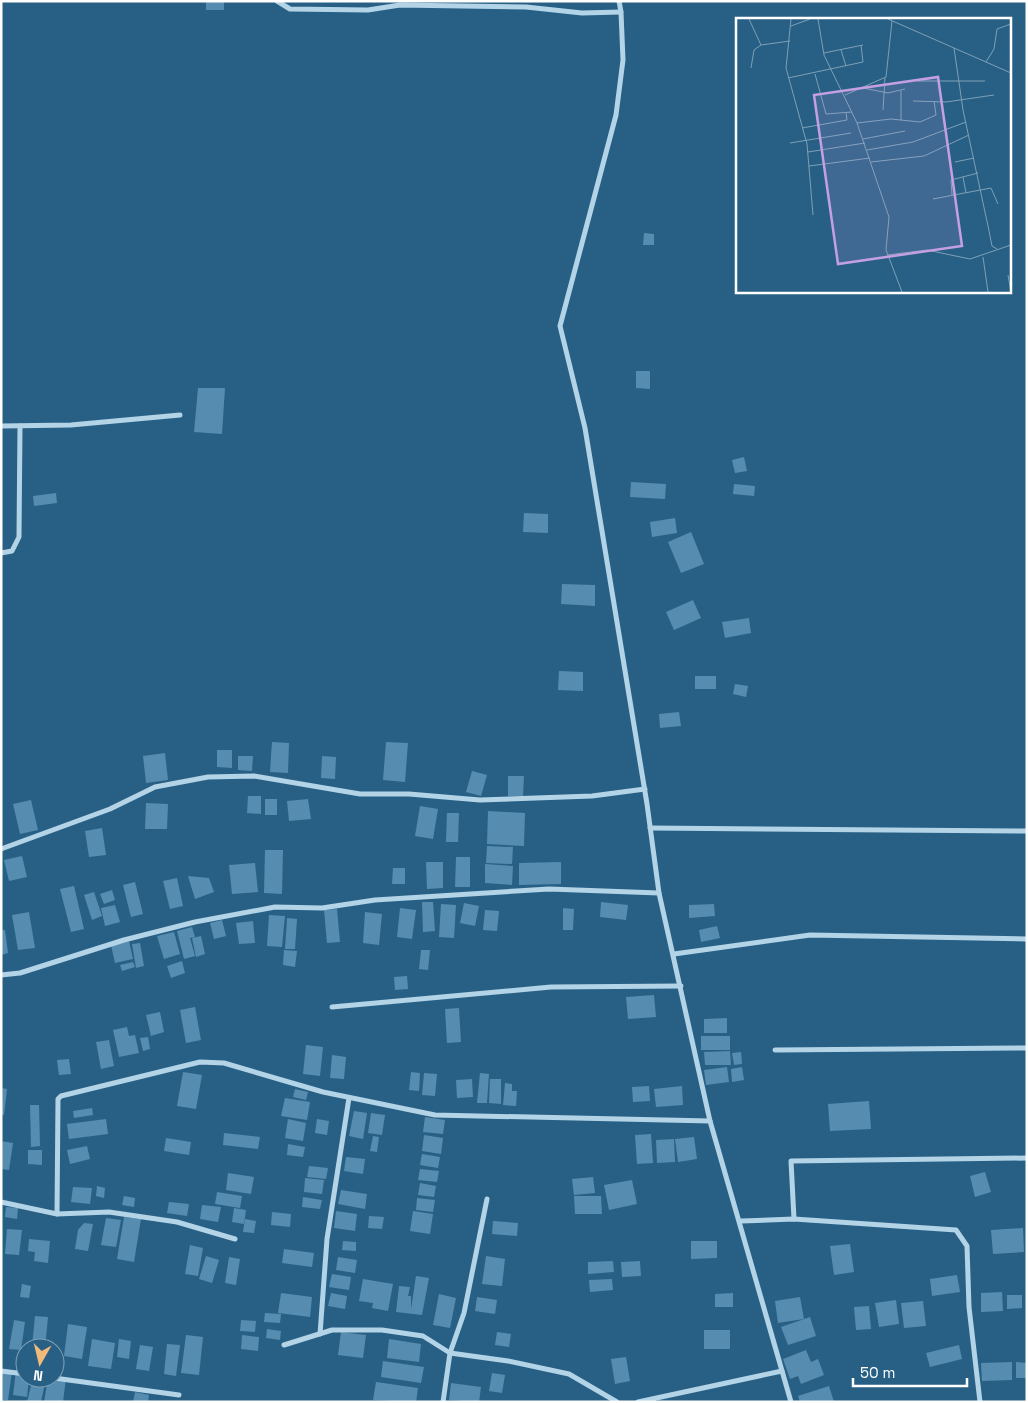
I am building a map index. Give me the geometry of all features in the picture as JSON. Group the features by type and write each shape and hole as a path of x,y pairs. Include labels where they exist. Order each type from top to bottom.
{"street":[{"path":"277,1 290,9 368,10 400,5 526,7 582,13 621,12"},
{"path":"619,1 623,60 616,115 560,326 585,428 645,789 659,893 710,1121 741,1221 791,1402"},
{"path":"1,426 72,425 180,415"},
{"path":"1,553 12,551 19,537 20,426"},
{"path":"1,849 110,809 155,787 208,777 254,776 360,794 409,794 480,800 592,796 645,789"},
{"path":"650,828 1027,831"},
{"path":"1,975 20,972 124,940 195,922 275,907 322,908 375,900 549,888 659,893"},
{"path":"674,954 810,935 1027,939"},
{"path":"332,1007 551,987 681,986"},
{"path":"775,1050 1027,1048"},
{"path":"57,1214 58,1099 62,1096 200,1062 224,1063 268,1077 349,1098 435,1115 710,1121"},
{"path":"320,1334 328,1239 349,1098"},
{"path":"794,1219 791,1161 1027,1158"},
{"path":"443,1402 450,1353 464,1312 487,1199"},
{"path":"1,1202 57,1214 109,1212 177,1222 235,1239"},
{"path":"741,1221 794,1219 956,1230 967,1246 969,1307 980,1402"},
{"path":"284,1345 332,1330 382,1330 423,1336 450,1353 508,1361 568,1374 617,1402"},
{"path":"1,1371 15,1373"},
{"path":"638,1402 782,1371"},
{"path":"65,1379 179,1395"}],"building":[{"path":"206,1 224,1 224,10 206,10"},
{"path":"644,233 654,234 654,245 643,245"},
{"path":"636,371 650,371 650,389 636,388"},
{"path":"198,388 225,388 222,434 194,432"},
{"path":"744,457 747,471 735,473 732,460"},
{"path":"631,482 666,484 665,499 630,497"},
{"path":"734,484 755,486 754,496 733,494"},
{"path":"56,493 57,503 34,506 33,496"},
{"path":"524,513 548,514 548,533 523,532"},
{"path":"675,518 677,533 652,537 650,522"},
{"path":"691,532 704,564 681,573 668,542"},
{"path":"562,584 595,585 595,606 561,604"},
{"path":"693,600 701,618 674,630 666,612"},
{"path":"749,618 751,633 725,638 722,622"},
{"path":"559,671 583,672 583,691 558,690"},
{"path":"695,676 716,676 716,689 695,689"},
{"path":"735,684 748,686 746,697 733,694"},
{"path":"679,712 681,726 660,728 659,714"},
{"path":"272,742 289,743 288,773 270,772"},
{"path":"386,742 408,743 405,782 383,780"},
{"path":"217,750 232,750 232,768 217,767"},
{"path":"165,753 168,780 146,783 143,756"},
{"path":"238,756 253,756 252,771 238,770"},
{"path":"322,756 336,757 335,779 321,778"},
{"path":"472,771 487,775 481,796 466,792"},
{"path":"508,776 524,776 523,796 508,796"},
{"path":"248,796 261,796 261,814 247,813"},
{"path":"265,799 277,799 277,815 265,815"},
{"path":"308,799 311,819 289,821 287,801"},
{"path":"31,800 38,830 20,834 13,804"},
{"path":"146,803 168,804 167,829 145,829"},
{"path":"420,806 438,809 433,839 415,836"},
{"path":"488,811 525,813 524,846 487,844"},
{"path":"447,813 459,813 458,842 446,842"},
{"path":"102,828 106,855 89,857 85,831"},
{"path":"487,846 513,847 512,864 486,863"},
{"path":"265,850 283,850 282,894 264,893"},
{"path":"22,856 27,877 9,881 4,860"},
{"path":"456,857 470,857 470,887 455,887"},
{"path":"426,862 443,862 443,888 427,889"},
{"path":"561,862 561,884 519,885 519,863"},
{"path":"255,863 258,892 232,894 229,865"},
{"path":"485,864 513,866 512,885 485,883"},
{"path":"393,868 405,868 405,884 392,884"},
{"path":"188,876 209,878 214,892 195,899"},
{"path":"177,878 183,906 170,909 163,881"},
{"path":"135,882 143,914 131,917 123,885"},
{"path":"74,886 84,929 71,932 60,889"},
{"path":"112,890 115,900 104,904 100,894"},
{"path":"94,892 102,916 92,920 84,895"},
{"path":"422,902 433,902 435,931 423,932"},
{"path":"601,902 628,905 626,920 600,917"},
{"path":"464,903 479,906 475,926 460,923"},
{"path":"441,904 456,905 454,938 439,937"},
{"path":"714,904 715,916 689,918 689,905"},
{"path":"115,905 120,922 105,926 101,908"},
{"path":"400,908 416,910 412,939 397,937"},
{"path":"563,908 574,909 573,930 563,930"},
{"path":"337,909 340,942 327,943 324,910"},
{"path":"485,910 499,911 497,931 483,930"},
{"path":"29,912 35,948 18,950 12,915"},
{"path":"365,912 382,914 379,945 363,943"},
{"path":"269,915 285,916 282,947 267,946"},
{"path":"287,918 297,919 295,949 285,949"},
{"path":"222,920 226,936 214,939 210,923"},
{"path":"253,921 255,943 239,944 236,923"},
{"path":"717,926 720,938 701,942 699,930"},
{"path":"192,927 195,937 190,938 195,956 184,959 177,931"},
{"path":"1,930 5,930 8,953 1,955"},
{"path":"174,932 180,954 164,959 157,936"},
{"path":"201,936 205,954 196,957 192,938"},
{"path":"129,941 133,959 115,963 111,945"},
{"path":"140,943 144,966 136,968 132,944"},
{"path":"284,950 297,951 295,967 283,965"},
{"path":"421,950 430,950 428,970 419,969"},
{"path":"182,961 185,973 171,978 167,966"},
{"path":"133,962 135,967 122,971 120,965"},
{"path":"407,976 408,989 395,990 394,977"},
{"path":"654,995 656,1017 628,1019 626,997"},
{"path":"195,1007 201,1040 186,1043 180,1010"},
{"path":"459,1008 461,1042 447,1043 445,1009"},
{"path":"160,1012 164,1032 151,1036 146,1015"},
{"path":"727,1018 727,1033 704,1033 704,1019"},
{"path":"127,1027 129,1036 135,1035 139,1053 119,1057 113,1030"},
{"path":"701,1036 730,1036 730,1050 701,1050"},
{"path":"148,1037 150,1049 143,1051 140,1038"},
{"path":"109,1040 114,1066 101,1069 96,1042"},
{"path":"306,1045 323,1047 320,1076 303,1074"},
{"path":"730,1051 731,1065 705,1065 704,1052"},
{"path":"741,1052 742,1064 734,1065 732,1053"},
{"path":"332,1055 346,1057 344,1079 330,1078"},
{"path":"69,1059 71,1074 59,1075 57,1060"},
{"path":"727,1067 729,1082 706,1085 704,1070"},
{"path":"742,1067 744,1080 732,1082 731,1069"},
{"path":"183,1072 202,1075 196,1109 177,1106"},
{"path":"411,1072 420,1073 419,1091 409,1090"},
{"path":"424,1073 437,1074 435,1096 422,1095"},
{"path":"480,1073 489,1074 487,1103 477,1103"},
{"path":"472,1079 473,1097 457,1098 456,1080"},
{"path":"490,1079 501,1079 501,1104 489,1103"},
{"path":"505,1083 512,1084 512,1091 517,1091 516,1106 503,1105"},
{"path":"649,1086 650,1101 633,1102 632,1087"},
{"path":"682,1086 683,1105 656,1107 654,1089"},
{"path":"1,1088 7,1089 4,1115 1,1115"},
{"path":"295,1089 308,1092 306,1100 293,1097"},
{"path":"285,1098 310,1102 307,1120 281,1116"},
{"path":"869,1101 871,1129 830,1131 828,1104"},
{"path":"30,1105 39,1105 40,1146 31,1147"},
{"path":"92,1108 93,1115 74,1118 73,1111"},
{"path":"354,1111 367,1113 363,1139 349,1136"},
{"path":"371,1113 385,1115 382,1135 368,1133"},
{"path":"425,1117 445,1120 443,1134 423,1132"},
{"path":"106,1119 108,1134 69,1139 67,1124"},
{"path":"288,1119 306,1123 303,1141 285,1138"},
{"path":"317,1119 329,1121 327,1135 315,1133"},
{"path":"224,1133 260,1137 258,1149 223,1145"},
{"path":"651,1134 653,1163 637,1164 635,1135"},
{"path":"424,1135 443,1138 441,1154 422,1151"},
{"path":"373,1136 379,1137 377,1152 370,1151"},
{"path":"694,1137 697,1159 678,1162 675,1139"},
{"path":"166,1138 191,1142 189,1155 164,1151"},
{"path":"674,1139 675,1162 657,1163 656,1140"},
{"path":"1,1141 13,1143 9,1170 1,1169"},
{"path":"288,1144 305,1147 303,1157 287,1155"},
{"path":"87,1146 90,1159 70,1164 67,1150"},
{"path":"28,1150 42,1150 42,1165 28,1164"},
{"path":"422,1154 440,1157 438,1168 420,1165"},
{"path":"346,1157 365,1159 363,1174 344,1171"},
{"path":"309,1166 328,1168 326,1179 307,1177"},
{"path":"420,1169 439,1171 437,1182 418,1180"},
{"path":"985,1172 991,1192 975,1197 970,1176"},
{"path":"228,1173 254,1177 251,1194 226,1190"},
{"path":"593,1177 595,1193 574,1195 572,1179"},
{"path":"305,1178 324,1180 322,1194 304,1192"},
{"path":"632,1180 637,1204 609,1210 604,1185"},
{"path":"420,1183 436,1186 434,1197 418,1195"},
{"path":"97,1186 105,1188 104,1198 96,1196"},
{"path":"73,1187 92,1188 90,1204 71,1202"},
{"path":"341,1190 367,1194 365,1209 338,1204"},
{"path":"217,1192 242,1196 240,1208 215,1204"},
{"path":"124,1196 135,1198 134,1207 122,1205"},
{"path":"574,1196 601,1196 602,1214 575,1214"},
{"path":"303,1197 322,1200 320,1209 302,1207"},
{"path":"417,1198 435,1200 433,1212 416,1210"},
{"path":"169,1202 189,1204 187,1216 167,1213"},
{"path":"202,1205 221,1207 218,1222 200,1219"},
{"path":"6,1207 18,1208 17,1219 5,1217"},
{"path":"234,1208 246,1210 244,1224 232,1222"},
{"path":"336,1211 357,1214 355,1231 334,1228"},
{"path":"413,1211 433,1214 430,1234 410,1231"},
{"path":"272,1212 291,1214 290,1227 271,1225"},
{"path":"369,1216 384,1217 382,1229 368,1228"},
{"path":"124,1217 141,1219 134,1262 117,1259"},
{"path":"106,1218 121,1220 116,1247 101,1245"},
{"path":"245,1219 256,1221 254,1233 243,1232"},
{"path":"493,1221 518,1223 517,1236 492,1234"},
{"path":"84,1223 93,1224 88,1251 75,1249 78,1230"},
{"path":"1023,1228 1024,1252 993,1254 991,1230"},
{"path":"7,1229 22,1230 19,1255 5,1254"},
{"path":"29,1239 50,1241 48,1263 34,1261 35,1252 28,1251"},
{"path":"343,1241 356,1242 356,1251 342,1250"},
{"path":"691,1241 717,1241 717,1258 691,1259"},
{"path":"850,1244 854,1272 834,1275 830,1246"},
{"path":"190,1245 203,1248 198,1276 185,1274"},
{"path":"284,1249 314,1253 312,1267 282,1263"},
{"path":"206,1256 219,1260 212,1283 199,1279"},
{"path":"486,1256 505,1259 502,1286 482,1284"},
{"path":"229,1257 240,1259 236,1285 225,1283"},
{"path":"338,1257 357,1260 355,1273 336,1270"},
{"path":"613,1261 614,1272 588,1274 588,1262"},
{"path":"640,1261 641,1276 622,1277 621,1262"},
{"path":"332,1274 351,1277 349,1290 329,1287"},
{"path":"957,1275 960,1292 932,1296 930,1279"},
{"path":"416,1276 429,1278 422,1315 396,1312 399,1286 410,1287 408,1296 411,1296 411,1309"},
{"path":"363,1279 393,1284 388,1311 372,1308 373,1303 359,1301"},
{"path":"612,1279 613,1290 590,1292 589,1280"},
{"path":"22,1284 31,1286 29,1298 20,1297"},
{"path":"1002,1292 1003,1311 981,1312 981,1293"},
{"path":"281,1293 312,1297 310,1317 278,1313"},
{"path":"331,1293 347,1296 345,1309 328,1306"},
{"path":"733,1293 733,1307 715,1307 715,1294"},
{"path":"439,1294 456,1298 450,1328 433,1325"},
{"path":"1007,1295 1022,1295 1022,1308 1007,1309"},
{"path":"477,1297 497,1300 495,1314 475,1311"},
{"path":"800,1297 804,1319 778,1323 775,1301"},
{"path":"896,1300 899,1324 879,1327 875,1303"},
{"path":"923,1301 926,1326 904,1328 901,1303"},
{"path":"869,1306 871,1329 856,1330 854,1307"},
{"path":"265,1313 281,1314 280,1323 264,1322"},
{"path":"35,1316 48,1317 46,1338 33,1338"},
{"path":"810,1317 816,1336 788,1345 781,1327"},
{"path":"14,1320 25,1322 23,1338 15,1338 15,1350 9,1349"},
{"path":"241,1320 256,1321 255,1332 240,1331"},
{"path":"68,1324 87,1327 82,1359 65,1356"},
{"path":"267,1329 281,1331 280,1340 266,1338"},
{"path":"704,1330 730,1330 730,1349 704,1349"},
{"path":"341,1332 366,1335 363,1358 338,1355"},
{"path":"497,1332 511,1334 509,1347 495,1345"},
{"path":"186,1335 203,1337 199,1375 181,1373"},
{"path":"242,1335 259,1337 258,1351 241,1349"},
{"path":"92,1339 115,1343 111,1369 88,1366"},
{"path":"119,1339 131,1341 129,1359 117,1357"},
{"path":"389,1339 421,1344 419,1362 387,1358"},
{"path":"167,1344 180,1345 176,1376 164,1374"},
{"path":"140,1345 153,1347 149,1371 136,1369"},
{"path":"959,1345 962,1359 930,1367 926,1353"},
{"path":"806,1350 811,1362 818,1359 824,1375 801,1384 798,1376 790,1379 783,1359"},
{"path":"626,1357 630,1381 615,1384 611,1359"},
{"path":"383,1361 424,1367 421,1383 381,1377"},
{"path":"1012,1362 1012,1380 982,1381 981,1363"},
{"path":"1016,1362 1027,1363 1027,1378 1016,1378"},
{"path":"1,1371 12,1372 8,1400 1,1400"},
{"path":"492,1373 505,1375 502,1393 489,1391"},
{"path":"15,1378 15,1388 28,1388 27,1397 13,1395"},
{"path":"376,1382 418,1388 416,1402 373,1400"},
{"path":"451,1383 481,1387 479,1402 449,1400"},
{"path":"829,1386 834,1402 800,1402 798,1396"},
{"path":"30,1388 44,1388 41,1402 27,1402"},
{"path":"46,1388 65,1388 63,1402 44,1402"},
{"path":"135,1392 149,1395 148,1402 133,1402"}]}
